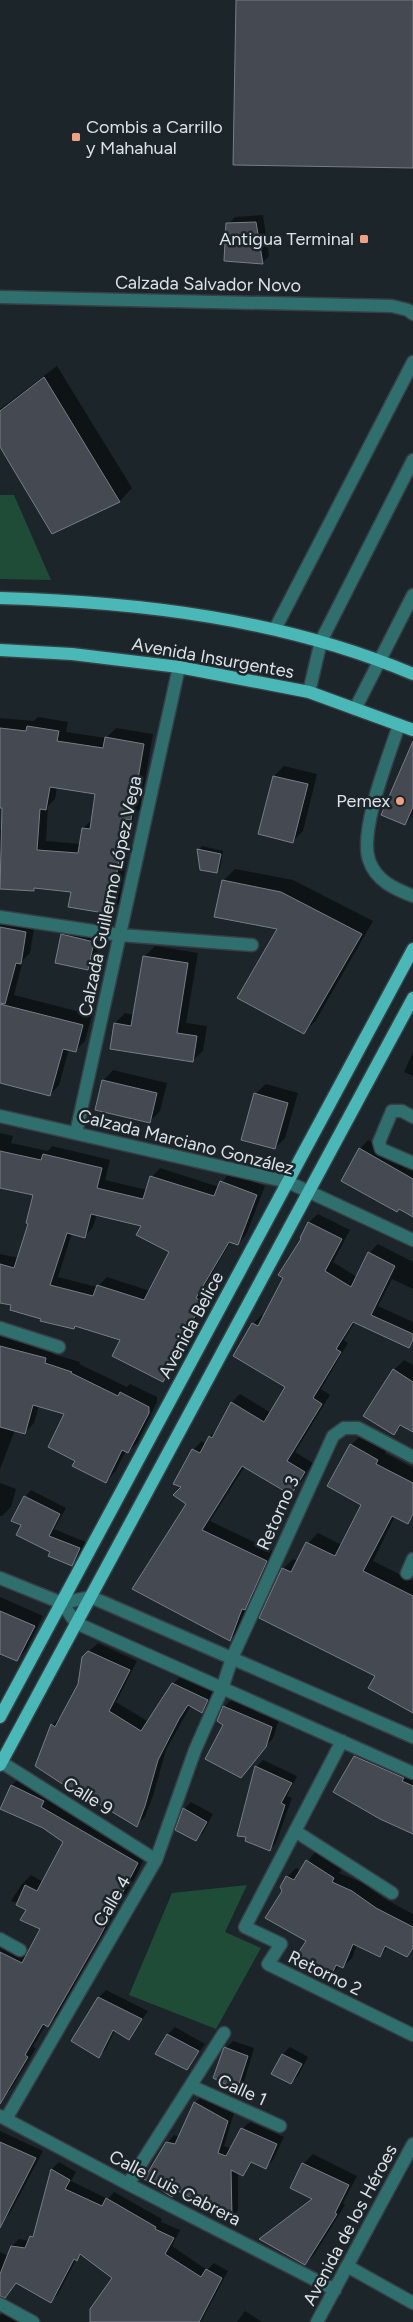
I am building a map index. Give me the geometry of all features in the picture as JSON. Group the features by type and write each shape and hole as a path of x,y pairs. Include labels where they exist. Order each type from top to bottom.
{"main road":[{"name":"Avenida Insurgentes","path":"0,598 57,599 176,611 275,629 321,641 413,674"},
{"name":"Avenida Insurgentes","path":"0,650 72,654 179,667 309,692 413,730"},
{"name":"Avenida Belice","path":"0,1717 413,949"},
{"path":"1,1764 413,998"}],"street":[{"name":"Calzada Salvador Novo","path":"0,297 392,306 408,310 413,314"},
{"path":"275,629 413,362"},
{"path":"309,692 321,641 413,460"},
{"path":"355,709 413,595"},
{"name":"Calzada Guillermo López Vega","path":"76,1133 179,667"},
{"path":"399,725 376,796 368,836 368,848 369,860 376,873 390,887 413,896"},
{"path":"0,917 120,935 252,945"},
{"path":"413,1117 402,1112 392,1111 379,1142 381,1149 413,1163"},
{"name":"Calzada Marciano González","path":"0,1116 288,1182 413,1240"},
{"path":"0,1328 59,1347"},
{"name":"Retorno 3","path":"222,1688 232,1658 333,1436 344,1428 358,1428 413,1457"},
{"path":"407,1573 413,1559"},
{"path":"0,1578 62,1603 76,1623 413,1773"},
{"path":"62,1603 91,1597 413,1737"},
{"name":"Calle 4","path":"3,2118 156,1860 195,1750 222,1688"},
{"name":"Retorno 2","path":"342,1741 245,1927 281,1944 268,1964 413,2035"},
{"name":"Calle 9","path":"1,1764 156,1860"},
{"path":"295,1831 392,1893"},
{"path":"0,1939 20,1950"},
{"path":"128,2184 224,2033"},
{"name":"Calle 1","path":"191,2086 280,2126"},
{"name":"Calle Luis Cabrera","path":"3,2118 335,2290"},
{"name":"Avenida de los Héroes","path":"317,2322 413,2144"},
{"path":"347,2266 413,2303"},
{"path":"0,2304 33,2322"}],"green space":[{"path":"0,495 14,495 51,580 0,579"},
{"path":"247,1885 225,1932 261,1948 216,2029 129,1995 172,1893"}],"building":[{"path":"236,0 413,0 413,168 233,165"},
{"path":"256,222 263,264 224,261 226,223"},
{"path":"44,377 120,502 52,534 0,447 0,411"},
{"path":"27,726 59,731 57,741 103,748 105,737 144,744 131,820 126,819 110,914 68,907 71,892 34,888 34,891 0,889 2,808 0,808 0,728 26,731","holes":["50,787 95,794 90,829 82,828 78,853 37,850 40,809 46,810"]},
{"path":"413,741 413,807 405,825 381,815"},
{"path":"273,776 308,784 293,843 258,834"},
{"path":"197,849 221,854 217,873 200,870"},
{"path":"222,880 281,892 362,934 304,1034 237,998 277,929 214,917"},
{"path":"0,927 26,932 21,964 16,963 5,1004 0,1003"},
{"path":"61,934 94,942 88,970 55,963"},
{"path":"143,956 188,963 177,1033 197,1036 193,1062 110,1049 114,1023 131,1026"},
{"path":"0,1004 83,1025 76,1052 63,1049 50,1096 0,1083"},
{"path":"102,1080 157,1093 150,1123 95,1110"},
{"path":"254,1093 288,1103 275,1149 241,1140"},
{"path":"359,1148 413,1179 413,1217 399,1209 397,1212 341,1181"},
{"path":"0,1151 41,1160 43,1154 102,1168 97,1188 143,1199 150,1176 214,1196 220,1181 257,1195 238,1245 229,1242 196,1298 203,1302 170,1361 173,1363 163,1382 112,1356 120,1340 75,1326 74,1329 40,1321 41,1319 10,1310 11,1305 0,1303 0,1264 14,1268 28,1224 26,1223 33,1195 0,1188","holes":["91,1214 141,1226 136,1235 169,1252 144,1300 97,1285 93,1296 50,1285 67,1233 85,1238"]},
{"path":"308,1222 342,1239 325,1271 351,1287 368,1252 395,1266 371,1315 413,1334 413,1340 409,1348 353,1322 336,1349 341,1352 313,1398 322,1404 287,1461 305,1472 291,1495 242,1466 202,1530 267,1561 245,1610 242,1609 230,1641 132,1589 186,1504 173,1495 181,1487 173,1484 192,1449 200,1453 209,1436 212,1438 231,1402 264,1422 285,1387 233,1356 252,1323 258,1326 283,1278 278,1275 301,1239"},
{"path":"0,1346 46,1358 45,1363 72,1372 118,1396 120,1392 149,1407 149,1413 128,1453 122,1450 106,1483 72,1466 75,1461 48,1447 64,1414 33,1405 25,1434 0,1427"},
{"path":"393,1369 413,1382 413,1432 400,1425 394,1435 363,1416"},
{"path":"350,1444 378,1460 376,1464 413,1483 413,1514 408,1524 392,1516 363,1571 413,1596 413,1713 368,1688 375,1676 259,1618 282,1568 291,1572 306,1542 335,1556 361,1505 327,1486"},
{"path":"24,1496 60,1514 49,1536 80,1548 72,1566 48,1556 50,1552 16,1535 21,1525 11,1521"},
{"path":"0,1611 35,1626 17,1661 0,1654"},
{"path":"88,1651 130,1670 109,1711 141,1731 172,1683 208,1700 202,1713 188,1705 179,1719 158,1760 137,1827 86,1796 85,1799 35,1766 51,1724 55,1727 78,1684 82,1657"},
{"path":"223,1706 272,1727 266,1747 241,1778 205,1759 223,1725 217,1721"},
{"path":"354,1756 404,1778 402,1781 413,1786 413,1834 380,1819 333,1792"},
{"path":"255,1766 292,1783 281,1803 285,1805 270,1851 245,1841 246,1837 237,1836"},
{"path":"11,1785 44,1801 41,1807 138,1863 99,1938 48,2027 43,2024 25,2055 28,2057 0,2104 0,1952 22,1963 40,1929 20,1920 26,1910 16,1905 25,1885 37,1891 63,1842 43,1828 0,1809"},
{"path":"183,1808 207,1822 196,1841 175,1830"},
{"path":"306,1860 334,1878 332,1882 352,1891 376,1908 413,1927 413,1948 407,1957 385,1946 380,1957 353,1944 343,1968 336,1965 330,1978 295,1958 306,1941 265,1918 282,1891 280,1887 286,1876 294,1880"},
{"path":"98,1997 142,2019 129,2040 113,2030 99,2058 71,2041"},
{"path":"167,2034 199,2051 187,2070 155,2054"},
{"path":"224,2047 248,2056 237,2090 213,2078"},
{"path":"282,2054 302,2064 291,2084 271,2074"},
{"path":"194,2102 228,2121 218,2153 226,2156 241,2128 277,2144 266,2169 251,2162 243,2176 231,2170 232,2218 176,2190 172,2197 144,2179 166,2142 175,2144"},
{"path":"0,2142 36,2158 0,2228"},
{"path":"302,2163 349,2185 335,2213 337,2214 305,2265 259,2239 312,2199 290,2188"},
{"path":"51,2169 70,2180 65,2189 102,2206 106,2198 156,2227 155,2229 174,2238 165,2254 201,2277 206,2269 222,2278 199,2322 90,2322 90,2309 112,2278 80,2254 77,2261 74,2259 51,2303 16,2283 5,2298 0,2296 0,2274 11,2246 25,2248 30,2236 33,2237"}],"place":[{"name":"Combis a Carrillo y Mahahual","path":"76,137"},
{"name":"Antigua Terminal","path":"364,239"},
{"name":"Pemex","path":"400,801"}]}
